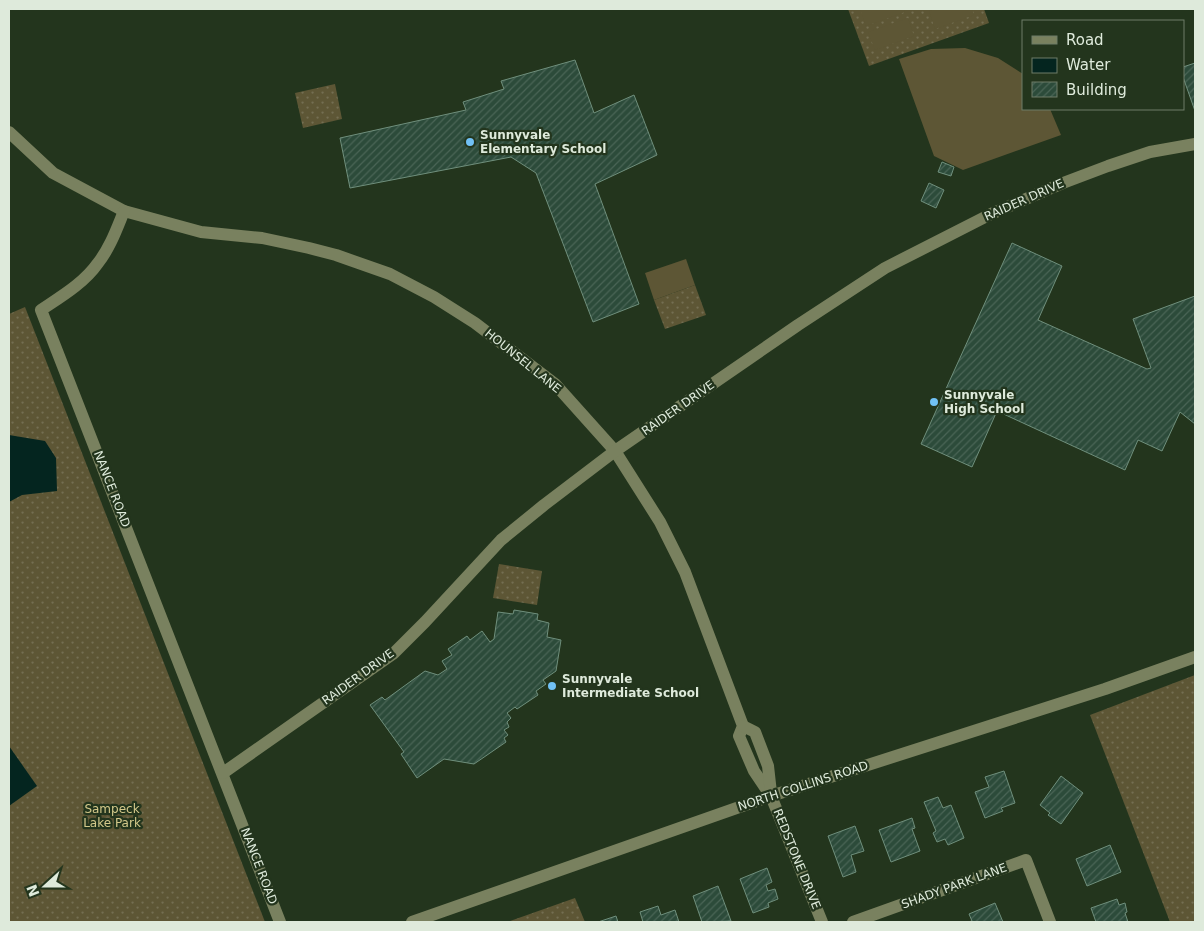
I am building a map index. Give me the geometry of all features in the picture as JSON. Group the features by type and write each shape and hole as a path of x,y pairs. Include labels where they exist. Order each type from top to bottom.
{"street":[{"path":"9,132 53,173 124,211"},
{"name":"RAIDER DRIVE","path":"223,773 394,653 501,540 544,505 614,451 798,324 885,268 991,214 1063,183 1150,152 1195,144"},
{"name":"HOUNSEL LANE","path":"124,211 201,232 262,238 309,248 336,255 390,274 434,296 475,323 555,384 614,451 660,522 685,572 743,726 755,732 768,766 771,796"},
{"name":"NANCE ROAD","path":"124,211 112,240 98,263 77,285 41,310 280,922"},
{"name":"NORTH COLLINS ROAD","path":"412,922 771,796 1105,689 1195,657"},
{"name":"REDSTONE DRIVE","path":"771,796 822,922"},
{"name":"SHADY PARK LANE","path":"853,922 1026,860 1050,922"}],"green space":[{"path":"848,9 984,9 989,23 869,66"},
{"path":"860,9 904,9 905,12 866,26"},
{"path":"934,9 972,9 974,15 935,29 929,11"},
{"path":"908,18 914,36 875,50 868,32"},
{"path":"965,48 998,58 1022,73 1022,110 1050,110 1061,135 963,170 934,156 899,59 931,49"},
{"path":"335,84 342,119 303,128 295,93"},
{"path":"686,259 695,285 654,300 645,273"},
{"path":"695,285 706,315 665,329 654,300"},
{"name":"Sampeck Lake Park","path":"25,307 265,922 9,922 9,314"},
{"path":"499,564 542,571 537,605 493,598"},
{"path":"1195,675 1195,922 1170,922 1090,715"},
{"path":"575,898 585,922 507,922"}],"water":[{"path":"9,435 45,441 56,458 57,491 22,495 9,502"},
{"path":"9,746 37,786 9,806"}],"building":[{"path":"575,60 594,113 634,95 657,155 595,184 639,304 593,322 536,173 511,157 350,188 340,138 466,110 463,102 504,89 501,81"},
{"path":"1195,63 1195,111 1184,80 1184,67"},
{"path":"942,162 954,167 951,176 938,172"},
{"path":"929,183 944,190 936,208 921,201"},
{"path":"1012,243 1062,266 1038,320 1147,369 1151,368 1133,319 1195,296 1195,424 1180,412 1162,451 1138,440 1125,470 997,411 972,467 921,444"},
{"path":"514,610 538,614 537,620 549,623 547,637 561,640 556,671 543,680 546,684 536,691 538,695 517,709 515,707 507,713 511,718 507,722 509,727 504,730 508,735 504,738 506,742 474,764 444,759 417,778 401,754 404,752 370,705 382,697 385,700 425,671 438,675 447,669 442,661 452,655 448,649 467,636 470,640 482,631 490,642 494,639 498,612 513,614"},
{"path":"1004,771 1015,803 1001,808 1003,811 985,818 975,792 989,787 985,777"},
{"path":"1061,776 1083,793 1061,824 1048,815 1050,813 1040,805"},
{"path":"938,797 943,808 951,805 964,838 948,845 945,839 937,842 933,833 936,831 924,802"},
{"path":"912,818 915,828 912,829 920,851 891,862 879,830"},
{"path":"855,826 864,851 851,855 856,872 843,877 828,836"},
{"path":"1110,845 1121,872 1087,886 1076,859"},
{"path":"767,868 772,882 766,885 768,891 775,889 778,899 768,903 769,907 753,913 740,879"},
{"path":"718,886 731,921 702,922 693,896"},
{"path":"1117,899 1119,905 1125,903 1127,912 1125,913 1128,922 1096,922 1091,908"},
{"path":"995,903 1003,922 968,922 972,921 969,914"},
{"path":"658,906 661,915 675,910 679,922 643,922 640,912"},
{"path":"616,916 618,922 598,922"}],"place":[{"name":"Sunnyvale Elementary School","path":"470,142"},
{"name":"Sunnyvale High School","path":"934,402"},
{"name":"Sunnyvale Intermediate School","path":"552,686"}]}
